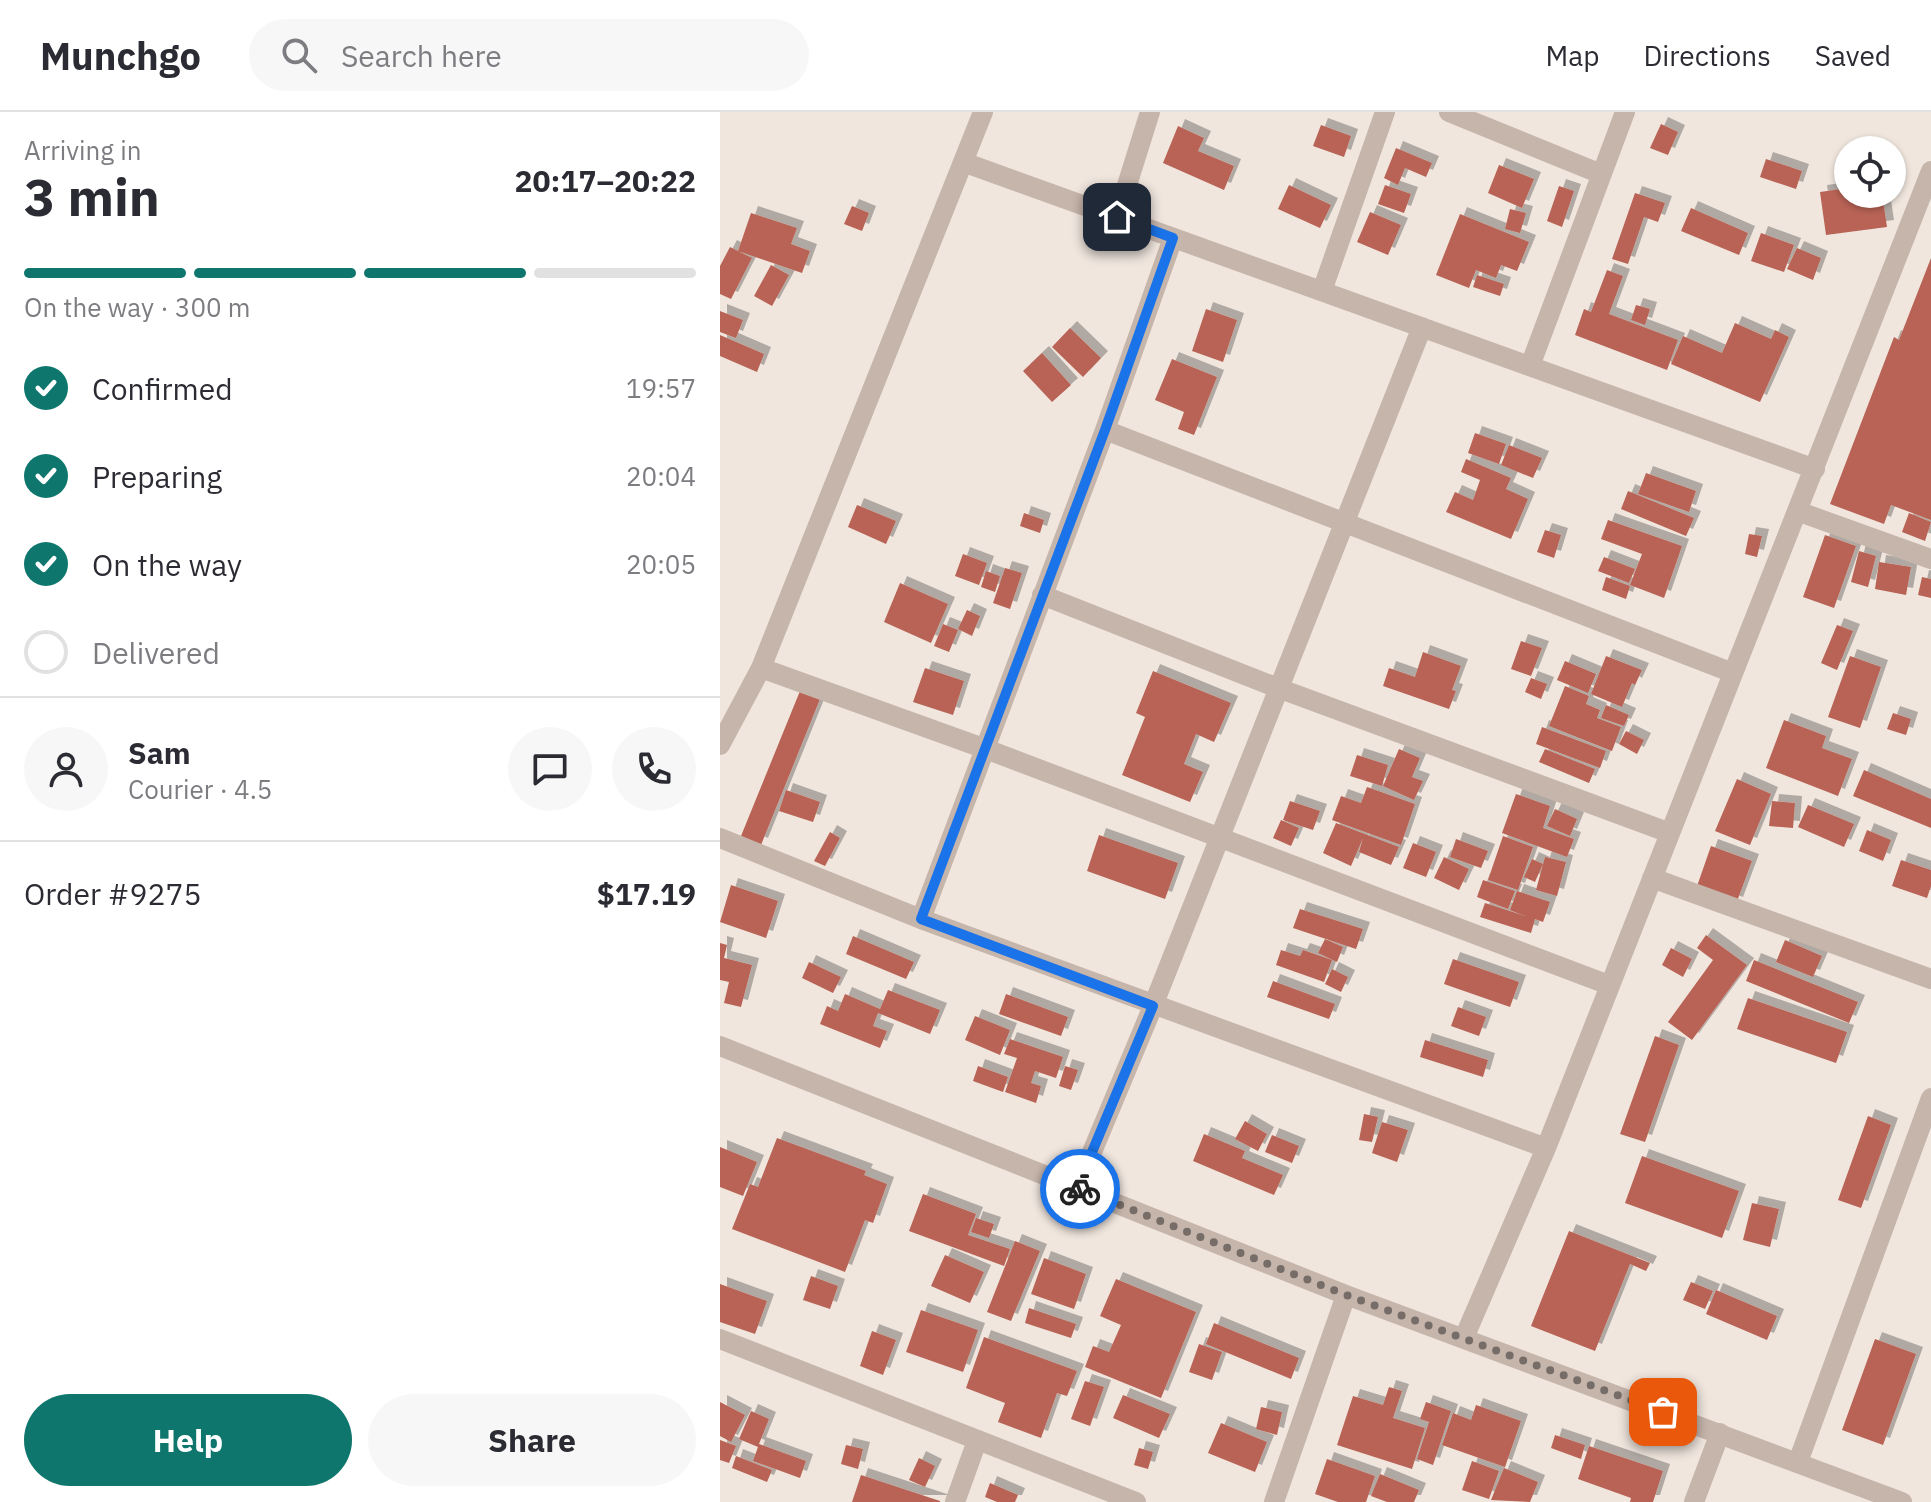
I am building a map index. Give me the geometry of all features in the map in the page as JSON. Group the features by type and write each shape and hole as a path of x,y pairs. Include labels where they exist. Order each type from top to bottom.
{"street":[{"path":"720,745 761,668 983,112"},
{"path":"1117,217 1150,112"},
{"path":"1322,291 1385,112"},
{"path":"1449,112 1601,174"},
{"path":"1530,366 1625,112"},
{"path":"963,162 1815,469"},
{"path":"1464,1338 1546,1148 1931,171"},
{"path":"921,919 1105,430 1173,238"},
{"path":"1077,1188 1153,1006 1422,327"},
{"path":"1105,430 1733,673"},
{"path":"1797,511 1931,559"},
{"path":"1042,595 1278,688 1670,833"},
{"path":"761,668 983,748 1609,985"},
{"path":"720,838 921,919 1546,1148"},
{"path":"1652,878 1931,979"},
{"path":"720,1046 1346,1295 1902,1502"},
{"path":"1798,1462 1930,1104"},
{"path":"1274,1502 1346,1295"},
{"path":"720,1339 1136,1502"},
{"path":"1694,1502 1720,1433"},
{"path":"955,1502 977,1441"}],"building":[{"path":"1661,124 1678,132 1668,155 1650,148"},
{"path":"1321,125 1351,136 1344,157 1313,146"},
{"path":"1178,126 1204,138 1198,151 1234,166 1224,190 1163,163"},
{"path":"1396,148 1432,163 1426,177 1405,168 1398,185 1384,178"},
{"path":"1766,159 1802,171 1796,189 1760,177"},
{"path":"1499,165 1534,179 1522,208 1488,193"},
{"path":"1289,185 1331,205 1320,228 1278,209"},
{"path":"1385,185 1411,194 1404,213 1378,204"},
{"path":"1559,186 1574,191 1562,227 1547,221"},
{"path":"1834,190 1834,208 1884,208 1887,227 1826,235 1820,192"},
{"path":"1635,193 1665,203 1658,222 1644,217 1628,264 1612,259"},
{"path":"852,206 869,213 862,231 844,224"},
{"path":"1691,208 1748,233 1739,255 1681,231"},
{"path":"1510,209 1526,213 1520,233 1505,229"},
{"path":"1370,212 1401,225 1388,255 1357,242"},
{"path":"751,213 797,228 791,244 810,251 802,273 738,251"},
{"path":"1460,214 1529,242 1517,271 1501,265 1496,278 1476,270 1469,288 1436,275"},
{"path":"1761,233 1794,245 1784,272 1751,261"},
{"path":"730,247 752,258 731,299 720,294 720,266"},
{"path":"1797,248 1821,258 1813,280 1787,269"},
{"path":"1931,258 1931,520 1891,505 1884,524 1830,504 1894,337 1899,340"},
{"path":"771,265 789,275 772,306 754,296"},
{"path":"1607,270 1623,276 1609,314 1678,340 1667,370 1575,335 1584,309 1591,312"},
{"path":"1477,275 1504,284 1500,296 1473,287"},
{"path":"1636,305 1650,309 1645,325 1631,320"},
{"path":"1206,309 1237,320 1223,362 1192,351"},
{"path":"720,311 743,320 736,338 720,332"},
{"path":"1735,323 1771,339 1775,330 1789,337 1760,402 1671,364 1683,336 1722,353"},
{"path":"1070,328 1101,358 1083,377 1052,347"},
{"path":"720,335 764,354 757,372 720,356"},
{"path":"1042,353 1071,385 1052,402 1023,371"},
{"path":"1172,359 1217,377 1194,435 1178,429 1184,412 1155,400"},
{"path":"1475,433 1506,444 1499,464 1468,453"},
{"path":"1509,445 1542,458 1533,478 1501,465"},
{"path":"1466,459 1511,478 1506,489 1528,499 1511,539 1446,512 1455,492 1473,500 1480,480 1461,472"},
{"path":"1646,473 1696,491 1689,512 1638,494"},
{"path":"1628,491 1694,518 1686,536 1621,509"},
{"path":"857,505 896,521 886,544 848,527"},
{"path":"1024,513 1044,520 1040,533 1020,526"},
{"path":"1909,513 1931,522 1925,541 1902,532"},
{"path":"1608,520 1682,546 1664,598 1630,585 1642,554 1601,539"},
{"path":"1545,530 1561,535 1554,558 1537,552"},
{"path":"1749,534 1762,536 1757,557 1745,554"},
{"path":"1825,535 1856,546 1834,608 1803,597"},
{"path":"1859,551 1876,556 1868,587 1851,582"},
{"path":"963,554 987,563 979,585 955,576"},
{"path":"1604,557 1635,569 1629,583 1598,571"},
{"path":"1879,562 1911,567 1906,595 1875,589"},
{"path":"1005,568 1022,573 1010,609 993,603"},
{"path":"986,571 1000,576 995,592 981,587"},
{"path":"1606,577 1630,586 1626,599 1602,590"},
{"path":"1922,577 1931,579 1931,598 1918,595"},
{"path":"900,583 948,604 931,643 884,622"},
{"path":"967,610 980,616 972,636 958,629"},
{"path":"943,624 958,630 949,652 934,646"},
{"path":"1837,625 1853,631 1837,670 1821,663"},
{"path":"1521,641 1542,648 1531,676 1511,669"},
{"path":"1423,652 1461,666 1449,709 1383,686 1389,668 1415,677"},
{"path":"1606,656 1642,670 1635,685 1632,683 1622,707 1591,694"},
{"path":"1850,656 1881,667 1860,728 1828,717"},
{"path":"1565,661 1596,674 1588,693 1557,680"},
{"path":"925,668 964,681 953,715 913,702"},
{"path":"1153,671 1231,703 1214,742 1196,734 1184,764 1203,772 1190,802 1122,775 1145,717 1136,713"},
{"path":"1531,678 1547,684 1541,699 1525,692"},
{"path":"1565,686 1589,696 1586,704 1600,710 1597,718 1621,727 1612,751 1549,726"},
{"path":"800,691 820,699 761,845 741,836"},
{"path":"1606,705 1629,715 1624,726 1601,718"},
{"path":"1893,713 1911,719 1906,735 1887,729"},
{"path":"1784,720 1826,736 1822,748 1852,759 1838,796 1766,768"},
{"path":"1542,727 1606,751 1600,768 1536,744"},
{"path":"1626,731 1644,740 1637,754 1619,744"},
{"path":"1399,749 1420,758 1412,777 1423,781 1414,800 1383,786"},
{"path":"1545,749 1595,769 1589,783 1539,762"},
{"path":"1357,755 1388,765 1382,786 1350,776"},
{"path":"1864,770 1931,799 1931,828 1853,796"},
{"path":"1737,779 1771,794 1750,845 1715,831"},
{"path":"1367,787 1415,804 1401,845 1332,820 1341,796 1361,803"},
{"path":"786,790 820,802 813,822 779,811"},
{"path":"1516,794 1550,806 1543,828 1574,839 1567,857 1502,833"},
{"path":"1290,801 1320,811 1313,830 1283,820"},
{"path":"1772,801 1795,803 1793,828 1769,826"},
{"path":"1808,805 1854,824 1844,847 1798,827"},
{"path":"1555,809 1577,819 1570,836 1547,826"},
{"path":"1281,820 1299,828 1291,846 1273,838"},
{"path":"1336,823 1399,847 1391,865 1359,852 1363,838 1351,866 1323,853"},
{"path":"1867,830 1891,840 1883,861 1859,851"},
{"path":"830,832 840,838 825,866 814,861"},
{"path":"1099,835 1178,863 1165,899 1087,871"},
{"path":"1503,836 1533,847 1518,890 1488,880"},
{"path":"1456,839 1488,851 1481,868 1450,857"},
{"path":"1413,843 1436,852 1426,877 1403,868"},
{"path":"1711,846 1752,861 1736,904 1696,889"},
{"path":"1444,857 1469,869 1459,890 1434,878"},
{"path":"1545,857 1566,862 1557,896 1536,890"},
{"path":"1532,859 1543,864 1535,882 1524,877"},
{"path":"1901,860 1931,870 1927,898 1892,886"},
{"path":"1483,880 1515,891 1508,909 1477,897"},
{"path":"731,885 778,901 766,938 720,922"},
{"path":"1517,891 1550,902 1543,922 1535,919 1531,933 1480,917 1485,903 1525,916 1510,910"},
{"path":"1300,909 1363,929 1356,949 1293,928"},
{"path":"1706,935 1747,965 1692,1040 1668,1022 1713,960 1697,948"},
{"path":"853,936 914,962 906,979 846,954"},
{"path":"1325,939 1343,947 1337,962 1318,953"},
{"path":"1785,940 1822,956 1813,977 1776,962"},
{"path":"720,943 727,945 724,958 752,965 741,1007 724,1003 729,982 720,980"},
{"path":"1671,948 1692,959 1683,977 1662,965"},
{"path":"1281,950 1300,956 1303,950 1332,960 1324,982 1276,965"},
{"path":"1453,959 1519,982 1510,1007 1444,984"},
{"path":"1754,960 1858,1002 1849,1023 1746,981"},
{"path":"809,962 841,977 833,993 802,978"},
{"path":"1332,969 1348,977 1341,992 1325,984"},
{"path":"1273,981 1335,1004 1329,1019 1267,997"},
{"path":"888,990 940,1010 930,1034 878,1013 873,1026 887,1031 880,1048 820,1024 827,1006 838,1011 845,994 880,1009"},
{"path":"1006,994 1068,1017 1061,1036 999,1014"},
{"path":"1748,998 1847,1032 1836,1063 1737,1029"},
{"path":"1458,1007 1486,1017 1479,1036 1451,1026"},
{"path":"975,1016 1010,1030 1000,1055 965,1040"},
{"path":"1655,1036 1679,1045 1645,1142 1620,1134"},
{"path":"1010,1039 1063,1057 1056,1078 1035,1071 1031,1083 1041,1086 1036,1103 1005,1092 1017,1058 1004,1054"},
{"path":"1425,1040 1488,1060 1483,1077 1420,1057"},
{"path":"978,1066 1008,1077 1003,1092 973,1081"},
{"path":"1065,1066 1078,1070 1071,1090 1059,1086"},
{"path":"1364,1114 1378,1117 1372,1142 1359,1140"},
{"path":"1868,1116 1891,1125 1861,1208 1838,1200"},
{"path":"1245,1121 1267,1134 1258,1151 1235,1139"},
{"path":"1382,1122 1408,1130 1397,1162 1372,1153"},
{"path":"1204,1134 1245,1151 1242,1158 1283,1175 1274,1195 1193,1161"},
{"path":"1272,1135 1299,1146 1292,1163 1265,1152"},
{"path":"777,1138 866,1171 864,1175 887,1184 873,1223 865,1220 845,1272 732,1229 750,1184 758,1187"},
{"path":"720,1147 757,1162 743,1196 720,1187"},
{"path":"1642,1156 1739,1191 1722,1238 1625,1203"},
{"path":"923,1194 976,1214 968,1235 1010,1249 1004,1266 909,1231"},
{"path":"1752,1203 1779,1209 1770,1247 1743,1240"},
{"path":"976,1218 994,1224 989,1238 971,1232"},
{"path":"1569,1231 1650,1263 1646,1271 1630,1264 1595,1351 1531,1326"},
{"path":"1015,1241 1040,1251 1011,1321 987,1312"},
{"path":"945,1255 984,1272 970,1303 931,1286"},
{"path":"1044,1258 1086,1274 1074,1309 1031,1294"},
{"path":"811,1276 838,1286 830,1309 803,1300"},
{"path":"1116,1279 1196,1312 1161,1398 1085,1367 1093,1346 1109,1352 1121,1325 1100,1316"},
{"path":"1691,1282 1713,1291 1705,1309 1683,1300"},
{"path":"720,1284 767,1301 755,1334 720,1322"},
{"path":"1716,1290 1777,1316 1767,1340 1706,1314"},
{"path":"1029,1308 1076,1324 1071,1338 1025,1323"},
{"path":"921,1310 978,1330 963,1372 906,1352"},
{"path":"1214,1323 1299,1358 1291,1379 1206,1344"},
{"path":"872,1331 896,1340 883,1375 860,1366"},
{"path":"984,1337 1077,1371 1067,1396 1057,1393 1041,1438 998,1422 1005,1403 966,1388"},
{"path":"1875,1339 1916,1354 1883,1445 1842,1430"},
{"path":"1199,1344 1222,1352 1212,1380 1189,1372"},
{"path":"1085,1381 1104,1387 1090,1426 1071,1419"},
{"path":"1389,1387 1402,1391 1393,1418 1425,1428 1412,1469 1337,1445 1353,1396 1383,1405"},
{"path":"1123,1395 1170,1414 1159,1438 1113,1418"},
{"path":"720,1402 745,1415 731,1442 720,1436"},
{"path":"1426,1402 1451,1411 1433,1465 1417,1459 1429,1422 1420,1419"},
{"path":"1476,1405 1521,1421 1505,1467 1442,1445 1453,1413 1471,1420"},
{"path":"1261,1407 1282,1412 1277,1435 1256,1429"},
{"path":"751,1411 769,1419 759,1444 806,1461 800,1478 753,1461 758,1447 739,1439"},
{"path":"1221,1423 1267,1442 1255,1472 1208,1453"},
{"path":"1555,1435 1585,1445 1581,1459 1551,1448"},
{"path":"720,1440 736,1446 729,1463 720,1460"},
{"path":"846,1445 863,1449 858,1469 841,1464"},
{"path":"1589,1446 1663,1471 1653,1502 1630,1502 1631,1498 1578,1479"},
{"path":"1139,1448 1153,1452 1148,1469 1134,1465"},
{"path":"736,1456 772,1470 767,1482 732,1468"},
{"path":"919,1458 935,1466 925,1487 909,1480"},
{"path":"1327,1459 1375,1476 1366,1502 1338,1502 1315,1494"},
{"path":"1472,1461 1499,1471 1489,1499 1462,1490"},
{"path":"1504,1468 1538,1482 1530,1502 1491,1500"},
{"path":"1380,1474 1419,1490 1414,1502 1387,1502 1371,1496"},
{"path":"861,1475 940,1501 940,1502 852,1502"},
{"path":"990,1483 1018,1495 1015,1502 997,1502 985,1497"}],"way so far":[{"path":"1080,1189 1346,1295 1663,1412"}],"route":[{"path":"1080,1189 1077,1188 1153,1006 921,919 1105,430 1173,238 1117,217"}]}
